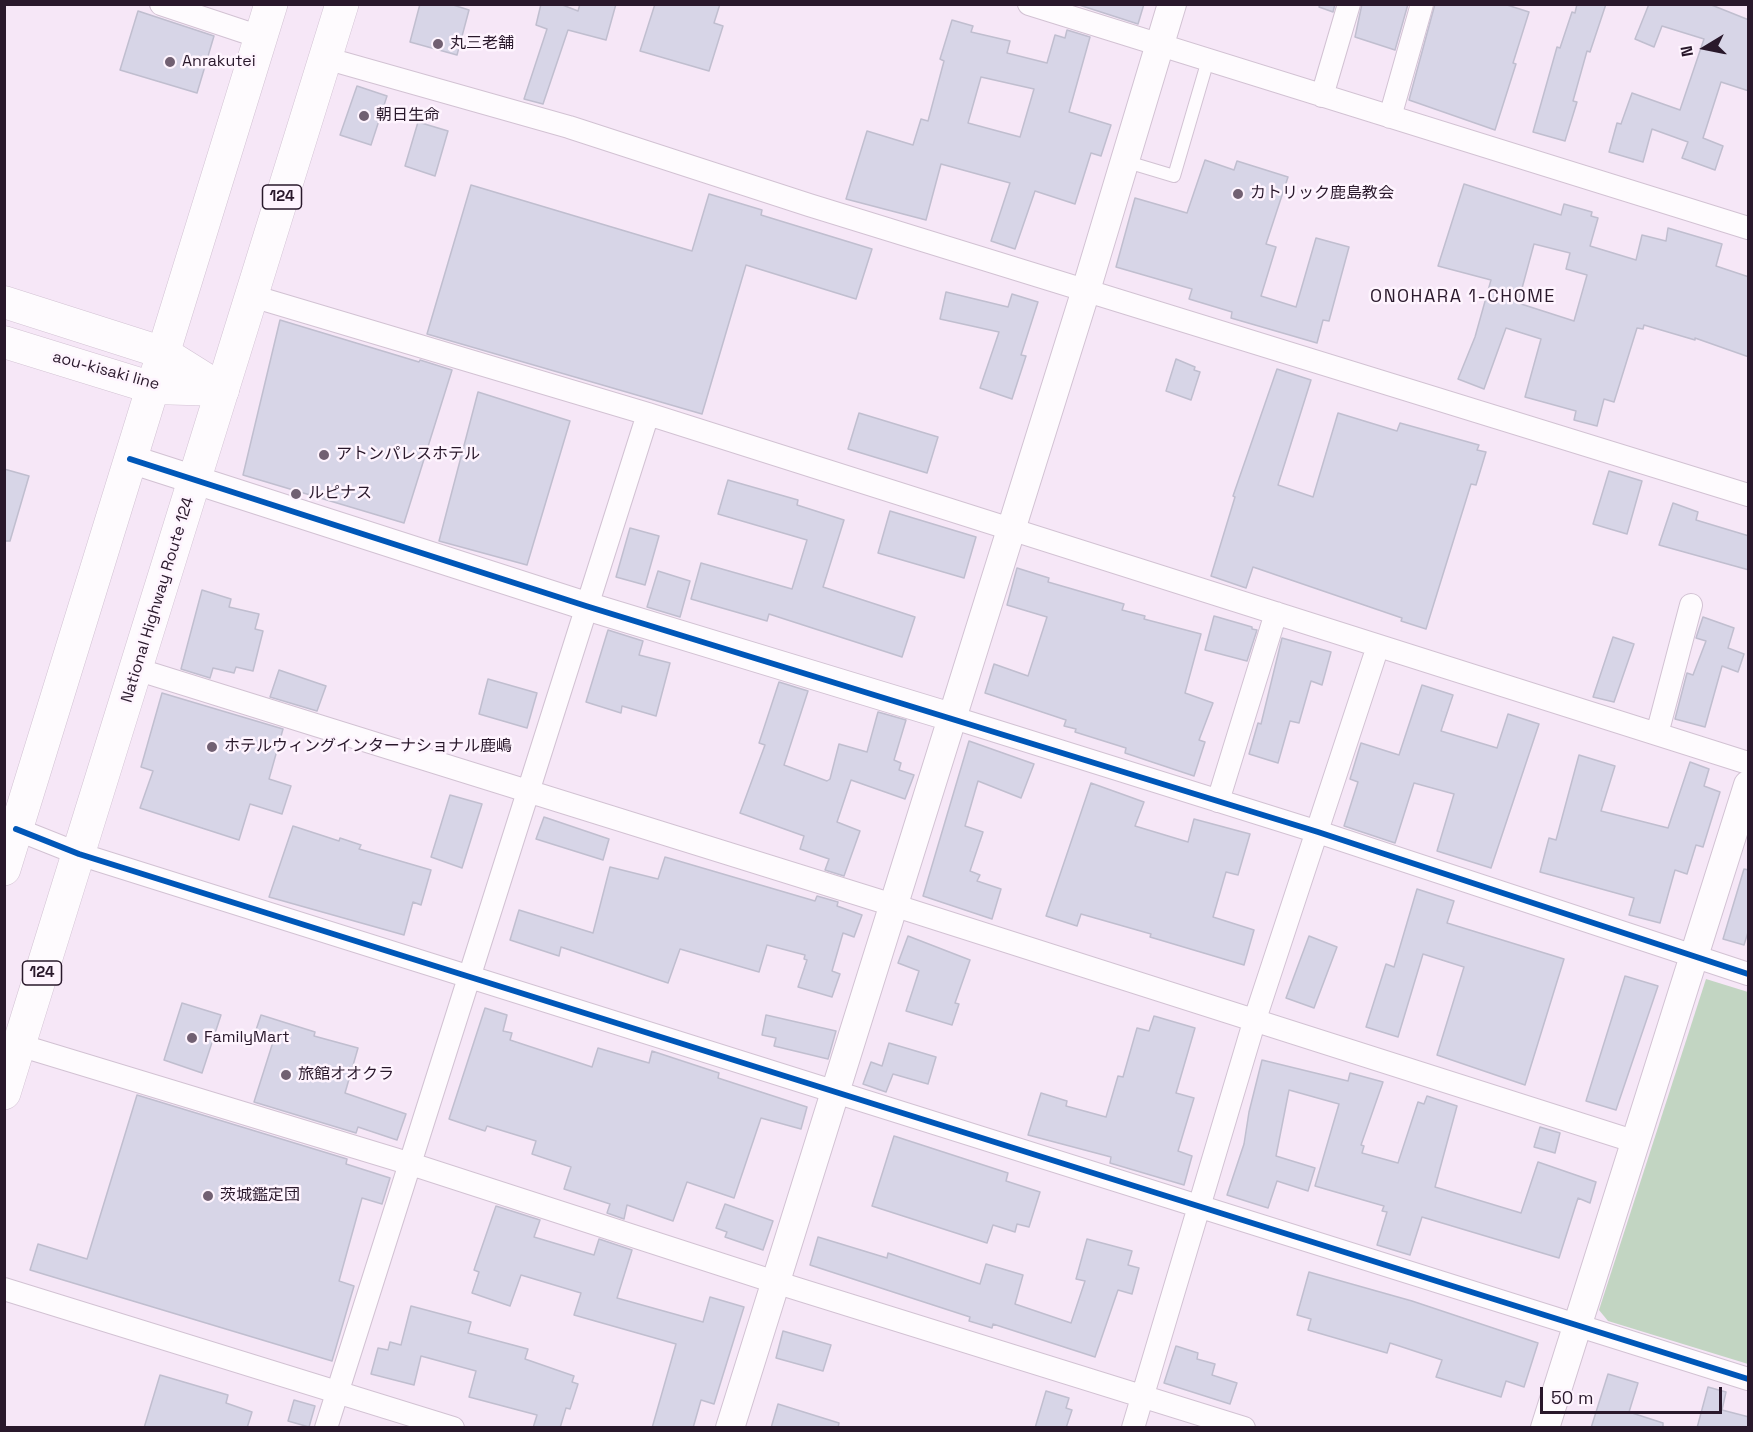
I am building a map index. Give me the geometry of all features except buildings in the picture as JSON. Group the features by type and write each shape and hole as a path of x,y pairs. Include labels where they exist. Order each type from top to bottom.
{"highway":[{"path":"4,869 10,827 165,353 271,4"},
{"name":"National Highway Route 124","path":"4,1093 342,4"}],"main road":[{"name":"aou-kisaki line","path":"4,302 165,353 223,390"},
{"name":"aou-kisaki line","path":"4,342 153,388 223,390"}],"street":[{"path":"161,4 260,37"},
{"path":"1029,4 1749,228"},
{"path":"730,1428 1086,290 1172,4"},
{"path":"1322,96 1349,4"},
{"path":"1390,117 1422,4"},
{"path":"325,58 569,127 809,206 1749,495"},
{"path":"252,296 648,414 1749,763"},
{"path":"326,1428 648,414"},
{"path":"130,459 586,606 1318,832 1749,974"},
{"path":"1657,734 1691,605"},
{"path":"1218,801 1276,614"},
{"path":"1133,1428 1255,1019 1378,646"},
{"path":"136,669 893,904 1174,996 1255,1019 1636,1142"},
{"path":"1545,1428 1749,785"},
{"path":"10,827 79,854 471,975 1200,1208 1749,1380"},
{"path":"19,1045 411,1164 775,1282 1244,1428"},
{"path":"4,1289 453,1428"}],"lane":[{"path":"1124,161 1174,176 1208,60"}],"green space":[{"path":"1706,979 1748,992 1748,1364 1608,1321 1599,1310"}],"cycle path":[{"path":"130,459 586,606 1318,832 1748,974"},
{"path":"16,829 79,854 1748,1379"}],"place":[{"name":"丸三老舗","path":"438,44"},
{"name":"Anrakutei","path":"170,62"},
{"name":"朝日生命","path":"364,116"},
{"name":"カトリック鹿島教会","path":"1238,194"},
{"name":"アトンパレスホテル","path":"324,455"},
{"name":"ルピナス","path":"296,494"},
{"name":"ホテルウィングインターナショナル鹿嶋","path":"212,747"},
{"name":"FamilyMart","path":"192,1038"},
{"name":"旅館オオクラ","path":"286,1075"},
{"name":"茨城鑑定団","path":"208,1196"}],"district":[{"name":"ONOHARA 1-CHOME","path":"1463,297"}]}
